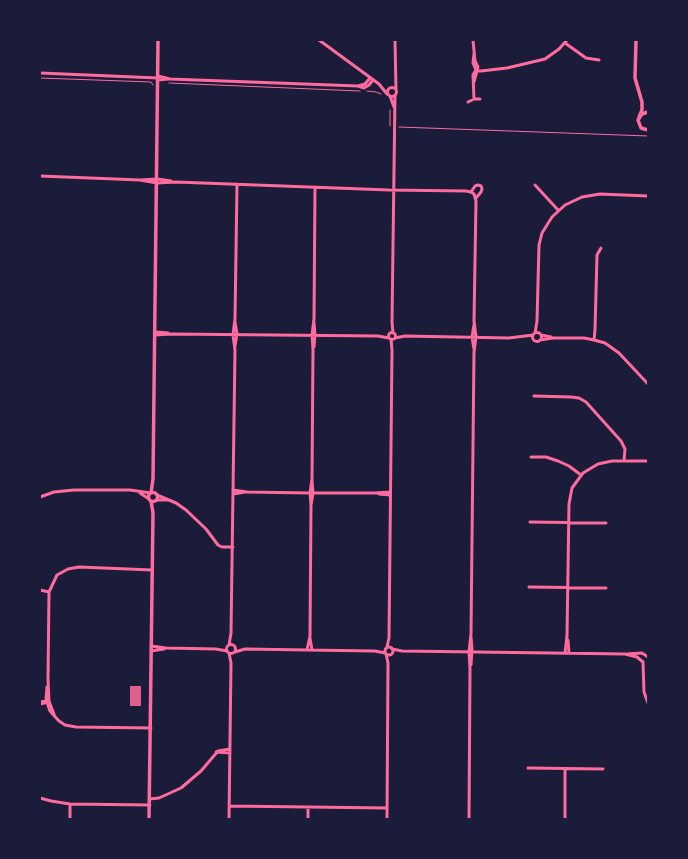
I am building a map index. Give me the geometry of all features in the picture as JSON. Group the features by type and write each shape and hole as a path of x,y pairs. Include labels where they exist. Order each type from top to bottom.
{"street":[{"path":"153,513 150,500 153,480 158,40"},
{"path":"319,40 372,79 389,95 395,95"},
{"path":"387,819 394,109 396,90 395,40"},
{"path":"473,40 477,69 474,82 474,99"},
{"path":"636,40 635,78 642,104 638,122 640,126 648,130"},
{"path":"477,69 507,68 540,61 555,53 566,42 586,58 599,60"},
{"path":"40,73 366,87 372,79"},
{"path":"394,109 388,90 395,76"},
{"path":"380,86 396,90"},
{"path":"468,102 474,99 480,99"},
{"path":"639,117 643,113 648,112"},
{"path":"40,176 473,194 474,321 476,337 474,352 469,819"},
{"path":"229,819 236,184"},
{"path":"535,185 558,210"},
{"path":"312,650 310,636 315,187"},
{"path":"540,340 537,334 539,245 542,233 548,222 558,210 575,199 590,195 648,196"},
{"path":"594,340 597,255 600,248"},
{"path":"474,321 472,337 474,352"},
{"path":"155,334 521,337 533,339 536,342 553,338"},
{"path":"533,339 537,334"},
{"path":"521,337 537,334 553,338 594,340 605,343 615,349 648,384"},
{"path":"534,396 571,397 579,398 586,402 621,441 625,449 624,461"},
{"path":"531,457 546,458 558,461 569,466 581,475"},
{"path":"565,653 567,636 570,496 575,484 581,475 589,468 598,464 607,462 648,461"},
{"path":"150,819 153,513 157,494 153,480"},
{"path":"40,497 54,492 68,490 157,494 180,506 195,518 206,529 218,545 232,547"},
{"path":"138,492 150,500 169,500"},
{"path":"233,492 390,493"},
{"path":"530,522 606,523"},
{"path":"150,728 73,726 62,723 55,717 47,701 49,592 57,576 68,569 79,567 152,570"},
{"path":"529,587 606,588"},
{"path":"40,590 49,592"},
{"path":"307,650 310,636"},
{"path":"567,636 569,653"},
{"path":"152,646 166,648 216,649 231,652 245,649"},
{"path":"231,646 231,652"},
{"path":"216,649 231,646 245,649 307,650 625,654 638,652 645,654 648,658 643,662"},
{"path":"151,651 166,648"},
{"path":"625,654 637,657 643,662 644,692 648,703"},
{"path":"40,703 47,701"},
{"path":"150,799 159,798 181,788 201,770 216,752 230,751"},
{"path":"528,768 603,769"},
{"path":"565,769 565,819"},
{"path":"40,798 70,804 150,805"},
{"path":"70,804 70,819"},
{"path":"229,806 387,808"},
{"path":"308,807 308,819"}],"path":[{"path":"40,78 151,82 152,84 158,85 164,85 164,83 360,91"},
{"path":"366,92 380,92 384,97"},
{"path":"390,108 390,126 648,136"}],"building":[{"path":"130,686 141,686 141,706 130,706"}]}
